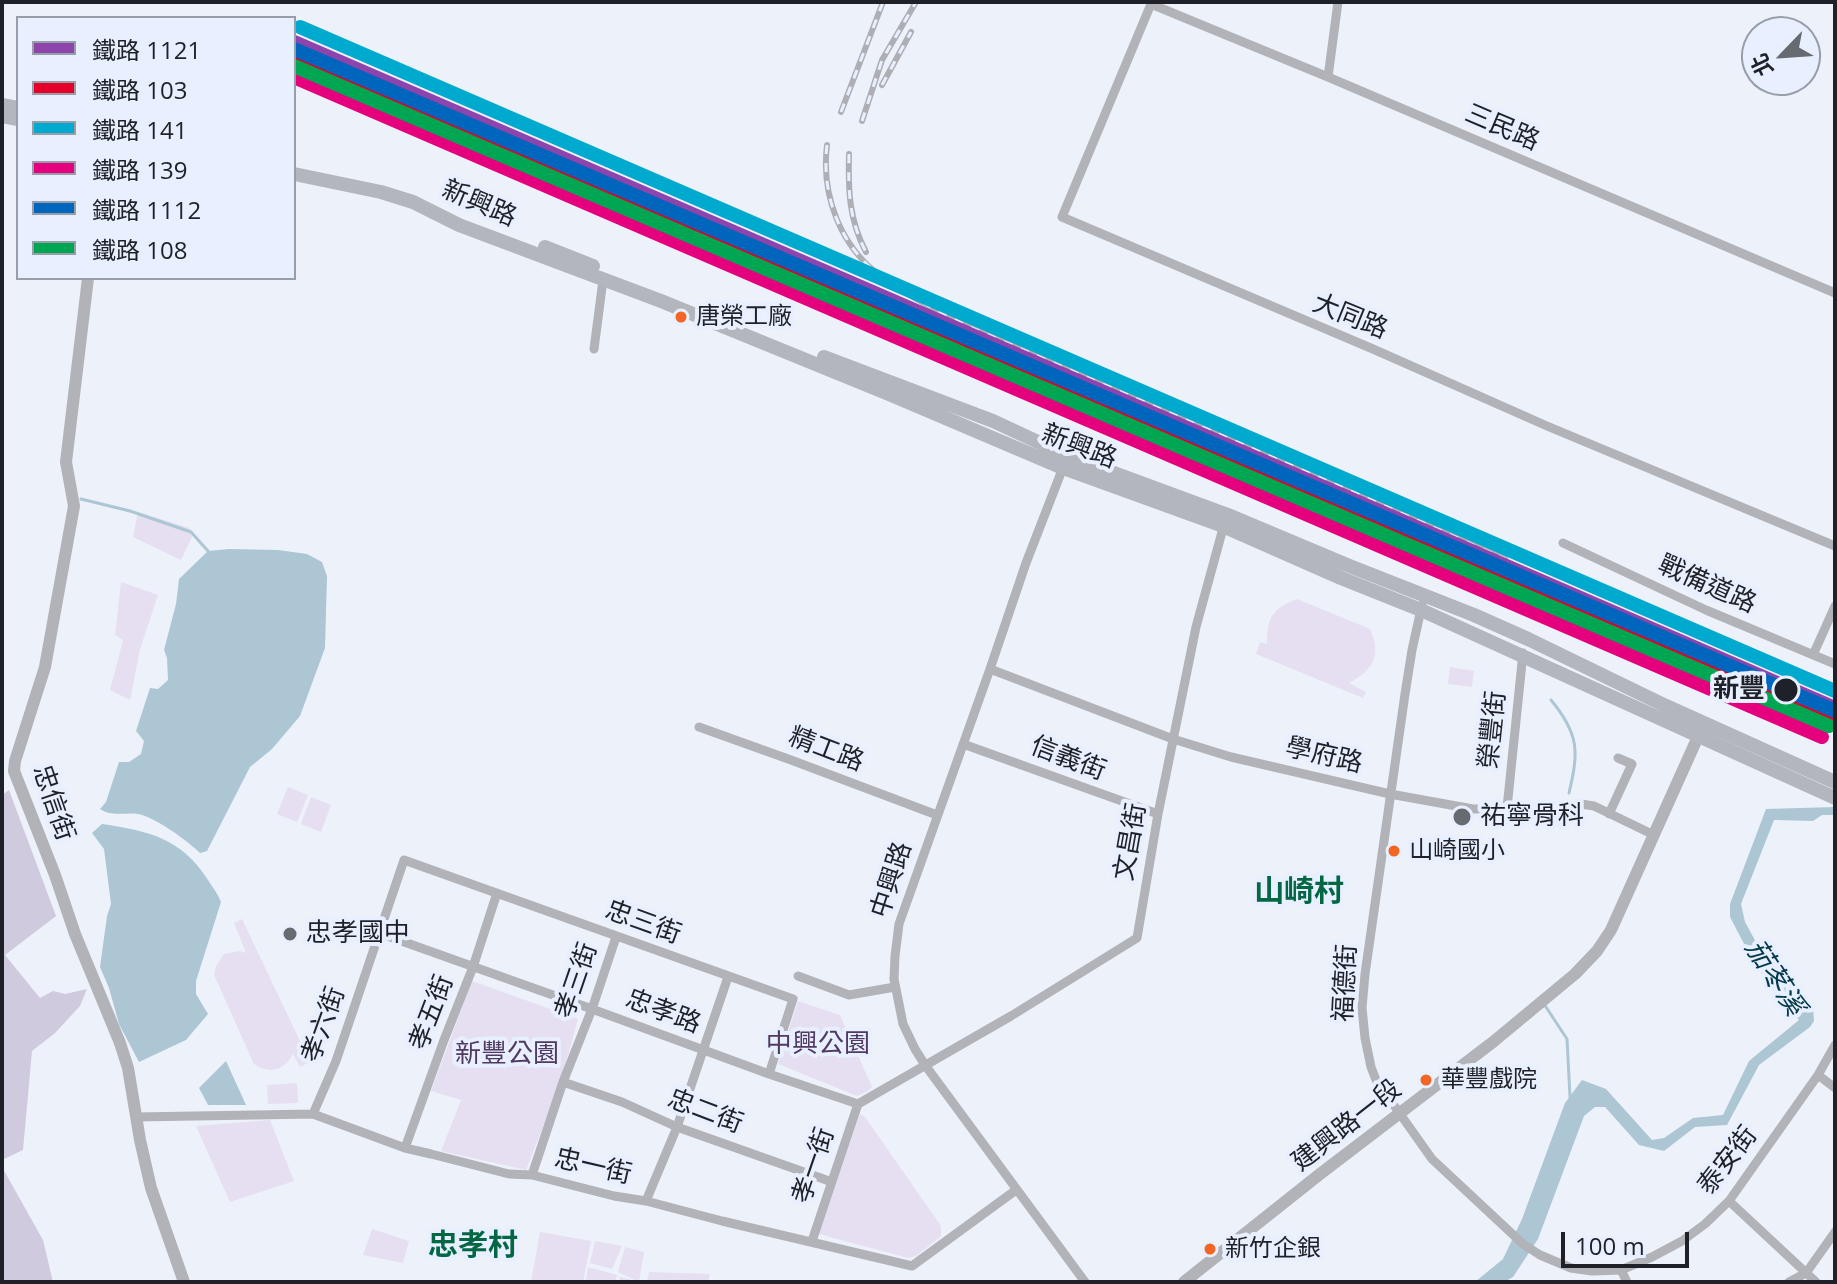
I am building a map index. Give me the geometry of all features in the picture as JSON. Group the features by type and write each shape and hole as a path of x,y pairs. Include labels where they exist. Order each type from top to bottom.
{"main road":[{"name":"新興路","path":"296,167 405,193 993,421 1066,462"},
{"name":"新興路","path":"296,174 413,202 459,225 661,301 889,394 1226,520 1341,578 1528,639 1835,798"},
{"name":"新興路","path":"1423,603 1522,655 1835,782"}],"street":[{"path":"1328,77 1338,2"},
{"name":"三民路","path":"1151,4 1835,293"},
{"name":"大同路","path":"1151,4 1062,217 1835,546"},
{"name":"忠信街","path":"88,280 66,462 74,506 45,667 14,771 120,1043 128,1068 151,1188 184,1282"},
{"path":"594,349 603,280"},
{"name":"中興路","path":"1066,462 1026,563 899,924 895,987 903,1024 925,1065 1085,1282"},
{"name":"文昌街","path":"925,1065 1137,938 1158,814 1196,627 1226,520"},
{"name":"戰備道路","path":"1563,543 1706,610 1835,664"},
{"name":"福德街","path":"1400,1115 1376,1080 1371,1067 1362,1008 1390,794 1412,650 1423,603"},
{"path":"1813,655 1835,606"},
{"name":"榮豐街","path":"1507,808 1522,655 1528,639"},
{"name":"學府路","path":"990,669 1173,739 1231,757 1390,794 1473,809 1594,806 1654,835"},
{"name":"精工路","path":"699,727 937,815"},
{"name":"建興路一段","path":"1184,1282 1541,1002 1597,951 1611,930 1702,729"},
{"name":"信義街","path":"963,744 1158,814"},
{"path":"1609,814 1632,764 1618,758"},
{"name":"忠三街","path":"404,860 793,999 769,1074"},
{"name":"孝六街","path":"313,1114 336,1061 404,860"},
{"name":"孝五街","path":"405,1148 473,967 497,893"},
{"name":"忠孝路","path":"379,933 858,1104"},
{"name":"孝三街","path":"532,1175 616,937"},
{"path":"798,976 849,995 895,987"},
{"path":"646,1201 677,1127 728,977"},
{"name":"泰安街","path":"1400,1115 1432,1159 1506,1230 1540,1255 1571,1268 1621,1270 1682,1241 1729,1201 1818,1075 1835,1045"},
{"path":"858,1104 925,1065"},
{"path":"1818,1075 1835,1088"},
{"name":"忠二街","path":"563,1082 622,1102 677,1127 832,1182"},
{"name":"孝一街","path":"812,1241 858,1104"},
{"name":"忠一街","path":"137,1117 313,1114 405,1148 509,1174 532,1175 646,1201 912,1266 1016,1190"},
{"path":"1729,1201 1816,1282"},
{"path":"1789,1282 1806,1273 1835,1232"},
{"path":"1621,1270 1627,1282"}],"green space":[{"path":"138,512 190,528 192,537 181,560 133,537"},
{"path":"121,582 158,595 140,649 130,700 110,690 123,640 115,635"},
{"path":"1297,599 1370,629 1375,647 1373,661 1364,673 1349,683 1366,692 1363,698 1256,654 1260,642 1267,644 1268,627 1273,615 1282,606"},
{"path":"1450,667 1474,671 1472,687 1448,684"},
{"path":"288,787 308,795 297,822 277,814"},
{"path":"311,797 331,805 321,832 301,824"},
{"path":"242,919 310,1062 300,1067 293,1054 276,1069 254,1064 214,975 224,954 246,953 234,923"},
{"name":"新豐公園","path":"472,981 578,1019 560,1084 526,1170 441,1151 461,1100 431,1091"},
{"name":"中興公園","path":"798,1001 840,1015 872,1087 868,1091 857,1096 778,1064"},
{"path":"297,1083 298,1103 268,1104 267,1085"},
{"path":"860,1114 941,1226 941,1236 916,1256 908,1258 819,1234"},
{"path":"270,1120 294,1181 230,1202 196,1126"},
{"path":"372,1229 409,1241 403,1263 363,1255"},
{"path":"540,1232 591,1241 583,1282 531,1282"},
{"path":"595,1241 622,1246 612,1269 590,1263"},
{"path":"625,1247 644,1252 639,1282 619,1282 620,1277 637,1281 618,1272"},
{"path":"588,1267 617,1275 615,1282 586,1282"},
{"path":"649,1272 710,1274 708,1282 647,1282"}],"shaded area":[{"path":"9,790 56,916 5,955 40,998 53,991 65,994 87,989 80,1006 55,1033 32,1051 23,1150 2,1160 2,795"},
{"path":"2,1167 43,1240 53,1282 2,1282"}],"water":[{"path":"229,549 307,554 322,562 327,576 325,648 300,716 272,749 250,767 207,851 200,853 171,830 145,816 109,813 100,809 106,802 119,762 129,762 141,754 144,741 136,731 150,688 158,689 168,680 164,650 179,579 208,551"},
{"name":"茄苳溪","path":"1835,807 1835,815 1822,815 1813,821 1774,820 1741,904 1745,922 1769,966 1785,985 1808,1001 1813,1009 1814,1021 1810,1027 1759,1065 1727,1125 1695,1127 1664,1151 1639,1145 1605,1107 1595,1107 1584,1116 1538,1239 1513,1277 1504,1282 1475,1282 1503,1259 1522,1219 1565,1103 1582,1080 1606,1089 1652,1140 1664,1138 1693,1118 1723,1115 1749,1061 1799,1020 1769,985 1751,957 1730,917 1730,904 1766,809"},
{"path":"102,824 149,834 175,846 198,866 221,902 196,981 196,994 208,1014 186,1040 139,1062 119,1024 100,967 111,904 104,849 92,833"},
{"path":"226,1061 246,1105 208,1105 199,1088"}],"waterway":[{"path":"81,499 130,511 191,532 208,551"},
{"path":"1551,700 1572,733 1575,754 1569,793"},
{"path":"1544,1004 1567,1039 1570,1097"}],"railway":[{"path":"841,112 883,2"},
{"path":"862,121 882,60 916,2"},
{"path":"882,85 911,32"},
{"path":"827,145 827,182 836,218 867,265 901,290 963,324 1505,559"},
{"path":"849,154 851,204 866,252"}],"rail line":[{"name":"141","path":"300,27 1835,691"},
{"name":"1121","path":"296,43 1835,708"},
{"name":"1112","path":"296,50 1835,711"},
{"name":"103","path":"296,60 1829,723"},
{"name":"108","path":"296,67 1829,726"},
{"name":"139","path":"296,78 1822,737"}],"place":[{"name":"唐榮工廠","path":"681,317"},
{"name":"新豐","path":"1786,690"},
{"name":"祐寧骨科","path":"1462,817"},
{"name":"山崎國小","path":"1394,851"},
{"name":"忠孝國中","path":"290,934"},
{"name":"華豐戲院","path":"1426,1080"},
{"name":"新竹企銀","path":"1210,1249"}],"district":[{"name":"山崎村","path":"1299,892"},
{"name":"忠孝村","path":"473,1246"}]}
